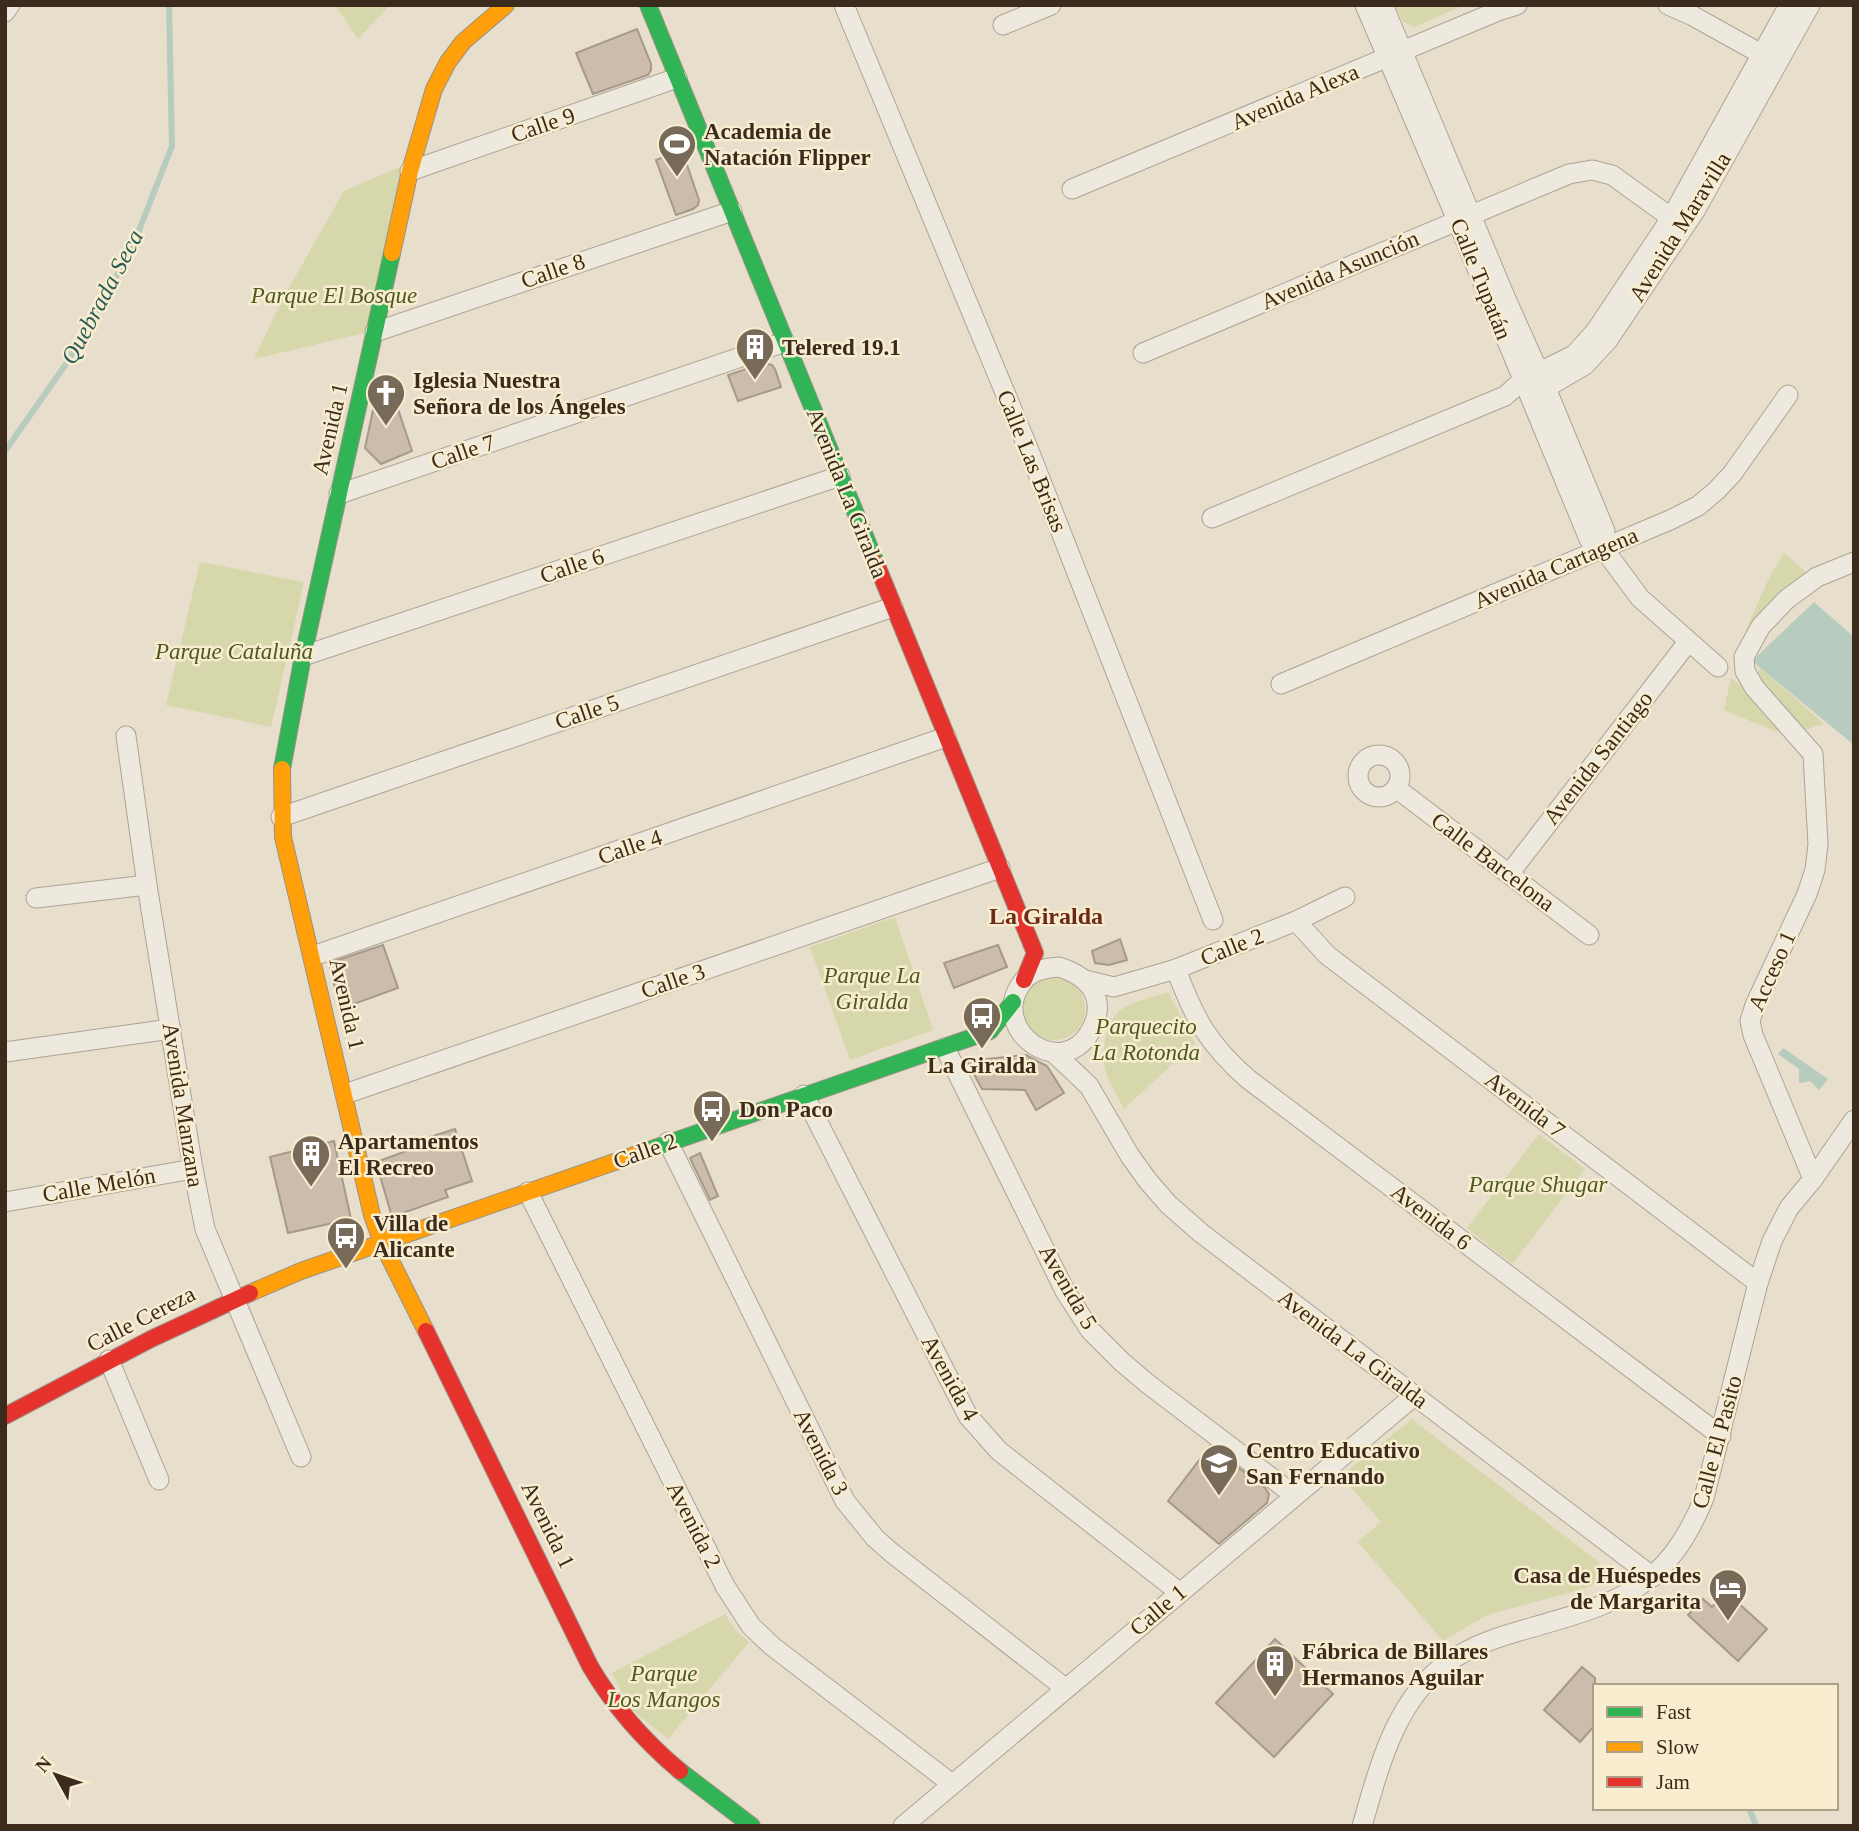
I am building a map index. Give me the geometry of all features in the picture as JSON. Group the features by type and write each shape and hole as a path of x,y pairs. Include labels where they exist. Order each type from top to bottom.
{"street":[{"path":"5,12 10,5"},
{"name":"Avenida 1","path":"506,5 463,42 448,62 434,89 410,171 303,656 281,774 283,837 372,1215 382,1242 590,1666 616,1707 642,1737 674,1766 751,1826"},
{"name":"Avenida La Giralda","path":"648,5 1035,953"},
{"name":"Calle Las Brisas","path":"844,5 1028,448 1213,920"},
{"path":"1003,25 1051,5"},
{"name":"Calle Tupatán","path":"1364,5 1395,55 1465,217 1535,384 1589,539 1602,548 1640,598 1718,667"},
{"name":"Calle Tupatán","path":"1383,5 1395,55"},
{"name":"Avenida Alexa","path":"1072,190 1497,11 1517,5"},
{"path":"1668,5 1770,59"},
{"name":"Avenida Maravilla","path":"1770,59 1789,5"},
{"name":"Avenida Maravilla","path":"1212,519 1535,384 1574,355 1595,332 1677,222 1770,59 1810,5"},
{"name":"Calle 9","path":"410,171 677,78"},
{"name":"Avenida Asunción","path":"1143,353 1569,174 1592,170 1612,175 1677,222"},
{"name":"Calle 8","path":"375,331 732,211"},
{"name":"Calle 7","path":"339,494 785,342"},
{"name":"Avenida Cartagena","path":"1281,684 1698,506 1732,474 1788,395"},
{"name":"Calle 6","path":"303,656 840,476"},
{"name":"Acceso 1","path":"1813,1179 1753,1035 1750,1021 1807,894 1815,870 1818,844 1813,754 1754,687 1745,671 1744,657 1761,626 1787,599 1817,577 1854,562"},
{"name":"Calle 5","path":"281,817 893,607"},
{"name":"Avenida Santiago","path":"1509,874 1688,642"},
{"name":"Avenida Manzana","path":"126,736 147,885 205,1229 301,1457"},
{"name":"Calle 4","path":"313,956 946,737"},
{"name":"Calle Barcelona","path":"1396,788 1589,935"},
{"name":"Calle 3","path":"345,1094 1000,868"},
{"path":"36,898 147,885"},
{"name":"Calle 2","path":"1114,987 1176,969 1296,921 1345,897"},
{"name":"Avenida 7","path":"1296,921 1327,955 1758,1283"},
{"path":"1085,980 1097,1001 1097,1012 1086,1039 1076,1048 1052,1052 990,1031 1013,1002 1035,953 1085,980 1114,987 1097,1012"},
{"path":"1024,980 1044,968 1059,967"},
{"name":"Avenida 6","path":"1176,969 1192,1012 1209,1040 1238,1071 1721,1436"},
{"path":"1013,1002 1017,1026 1031,1044"},
{"path":"5,1052 171,1030"},
{"name":"Calle 2","path":"301,1271 990,1031"},
{"name":"Avenida La Giralda","path":"1086,1039 1084,1061 1090,1086 1130,1156 1168,1204 1212,1242 1653,1577"},
{"name":"Avenida 5","path":"945,1048 1065,1290 1090,1330 1149,1384 1294,1496"},
{"name":"Avenida La Giralda","path":"1052,1052 1090,1086"},
{"name":"Avenida 4","path":"804,1095 968,1416 999,1451 1179,1592"},
{"name":"Calle El Pasito","path":"1362,1826 1379,1768 1400,1718 1422,1687 1446,1664 1491,1639 1595,1610 1626,1595 1653,1577 1681,1545 1704,1498 1758,1283 1779,1225 1854,1120"},
{"name":"Avenida 3","path":"668,1142 845,1501 875,1538 892,1553 1065,1688"},
{"name":"Calle Melón","path":"5,1202 193,1169"},
{"name":"Avenida 2","path":"528,1192 739,1610 772,1646 951,1784"},
{"name":"Calle Cereza","path":"5,1416 233,1298 301,1271"},
{"path":"109,1360 159,1480"},
{"name":"Calle 1","path":"903,1826 1414,1396"}],"green space":[{"path":"335,5 390,5 358,39"},
{"path":"1395,5 1464,5 1414,27 1402,21"},
{"name":"Parque El Bosque","path":"409,163 369,332 254,359 282,300 344,191"},
{"path":"1784,553 1808,574 1745,632 1769,578"},
{"name":"Parque Cataluña","path":"200,562 304,582 271,727 166,705"},
{"path":"1761,668 1824,724 1804,730 1758,680"},
{"path":"1731,678 1760,702 1780,728 1777,732 1724,710"},
{"name":"Parque La Giralda","path":"895,917 933,1030 850,1060 810,947"},
{"path":"1048,978 1060,978 1076,987 1083,997 1083,1021 1076,1031 1060,1040 1048,1040 1037,1035 1028,1026 1023,1015 1023,1003 1028,992 1037,983"},
{"name":"Parquecito La Rotonda","path":"1168,992 1195,1043 1124,1109 1105,1067 1107,1031 1116,1015 1126,1006"},
{"name":"Parque Shugar","path":"1539,1134 1585,1169 1512,1264 1467,1228"},
{"path":"1412,1419 1599,1562 1602,1580 1586,1588 1487,1615 1443,1641 1358,1542 1381,1522 1341,1476"},
{"name":"Parque Los Mangos","path":"725,1614 735,1630 749,1642 668,1739 631,1709 612,1673"}],"shaded area":[{"path":"1814,602 1854,637 1854,745 1752,661"},
{"path":"1783,1048 1828,1079 1819,1090 1810,1081 1799,1082 1799,1069 1778,1054"}],"building":[{"path":"637,29 651,64 648,75 593,94 576,53"},
{"name":"Academia de Natación Flipper","path":"682,150 699,200 693,209 676,215 656,160"},
{"name":"Telered 19.1","path":"764,363 775,369 781,387 738,401 728,375"},
{"name":"Iglesia Nuestra Señora de los Ángeles","path":"396,403 412,451 381,464 365,448 373,410"},
{"path":"1120,939 1127,960 1109,965 1095,963 1092,951"},
{"path":"383,945 398,988 340,1009 329,963"},
{"path":"998,945 1007,967 954,988 944,963"},
{"path":"1026,1055 1047,1066 1064,1093 1036,1110 1025,1090 982,1089 967,1061"},
{"path":"455,1129 472,1181 445,1190 448,1197 392,1217 376,1162 431,1142 430,1137"},
{"name":"Apartamentos El Recreo","path":"334,1141 351,1219 288,1233 270,1157"},
{"path":"700,1153 718,1196 710,1200 690,1158"},
{"name":"Centro Educativo San Fernando","path":"1210,1446 1265,1488 1269,1494 1267,1503 1219,1544 1168,1501"},
{"name":"Casa de Huéspedes de Margarita","path":"1726,1592 1767,1629 1738,1661 1688,1615 1703,1599 1712,1607"},
{"name":"Fábrica de Billares Hermanos Aguilar","path":"1275,1639 1333,1694 1274,1757 1216,1703"},
{"path":"1582,1667 1595,1678 1593,1727 1580,1742 1544,1710"}],"waterway":[{"name":"Quebrada Seca","path":"5,451 66,364 131,251 172,146 169,5"},
{"path":"1750,1810 1756,1826"}],"traffic: fast":[{"path":"648,5 876,563"},
{"path":"282,769 303,656 392,253"},
{"path":"646,1151 990,1031 1013,1002"},
{"path":"680,1771 752,1826"}],"traffic: slow":[{"path":"392,253 410,171 434,89 448,62 463,42 506,5"},
{"path":"282,769 283,837 372,1215 382,1243 426,1331"},
{"path":"250,1293 301,1271 646,1151"}],"traffic: jam":[{"path":"876,563 1035,953 1024,980"},
{"path":"5,1416 151,1339 250,1293"},
{"path":"426,1331 590,1666 630,1722 680,1771"}],"place":[{"name":"Academia de Natación Flipper","path":"677,178"},
{"name":"Telered 19.1","path":"755,381"},
{"name":"Iglesia Nuestra Señora de los Ángeles","path":"386,427"},
{"name":"La Giralda","path":"982,1050"},
{"name":"Don Paco","path":"712,1143"},
{"name":"Apartamentos El Recreo","path":"311,1188"},
{"name":"Villa de Alicante","path":"346,1270"},
{"name":"Centro Educativo San Fernando","path":"1219,1497"},
{"name":"Casa de Huéspedes de Margarita","path":"1728,1622"},
{"name":"Fábrica de Billares Hermanos Aguilar","path":"1275,1698"}],"district":[{"name":"La Giralda","path":"1046,916"}]}
